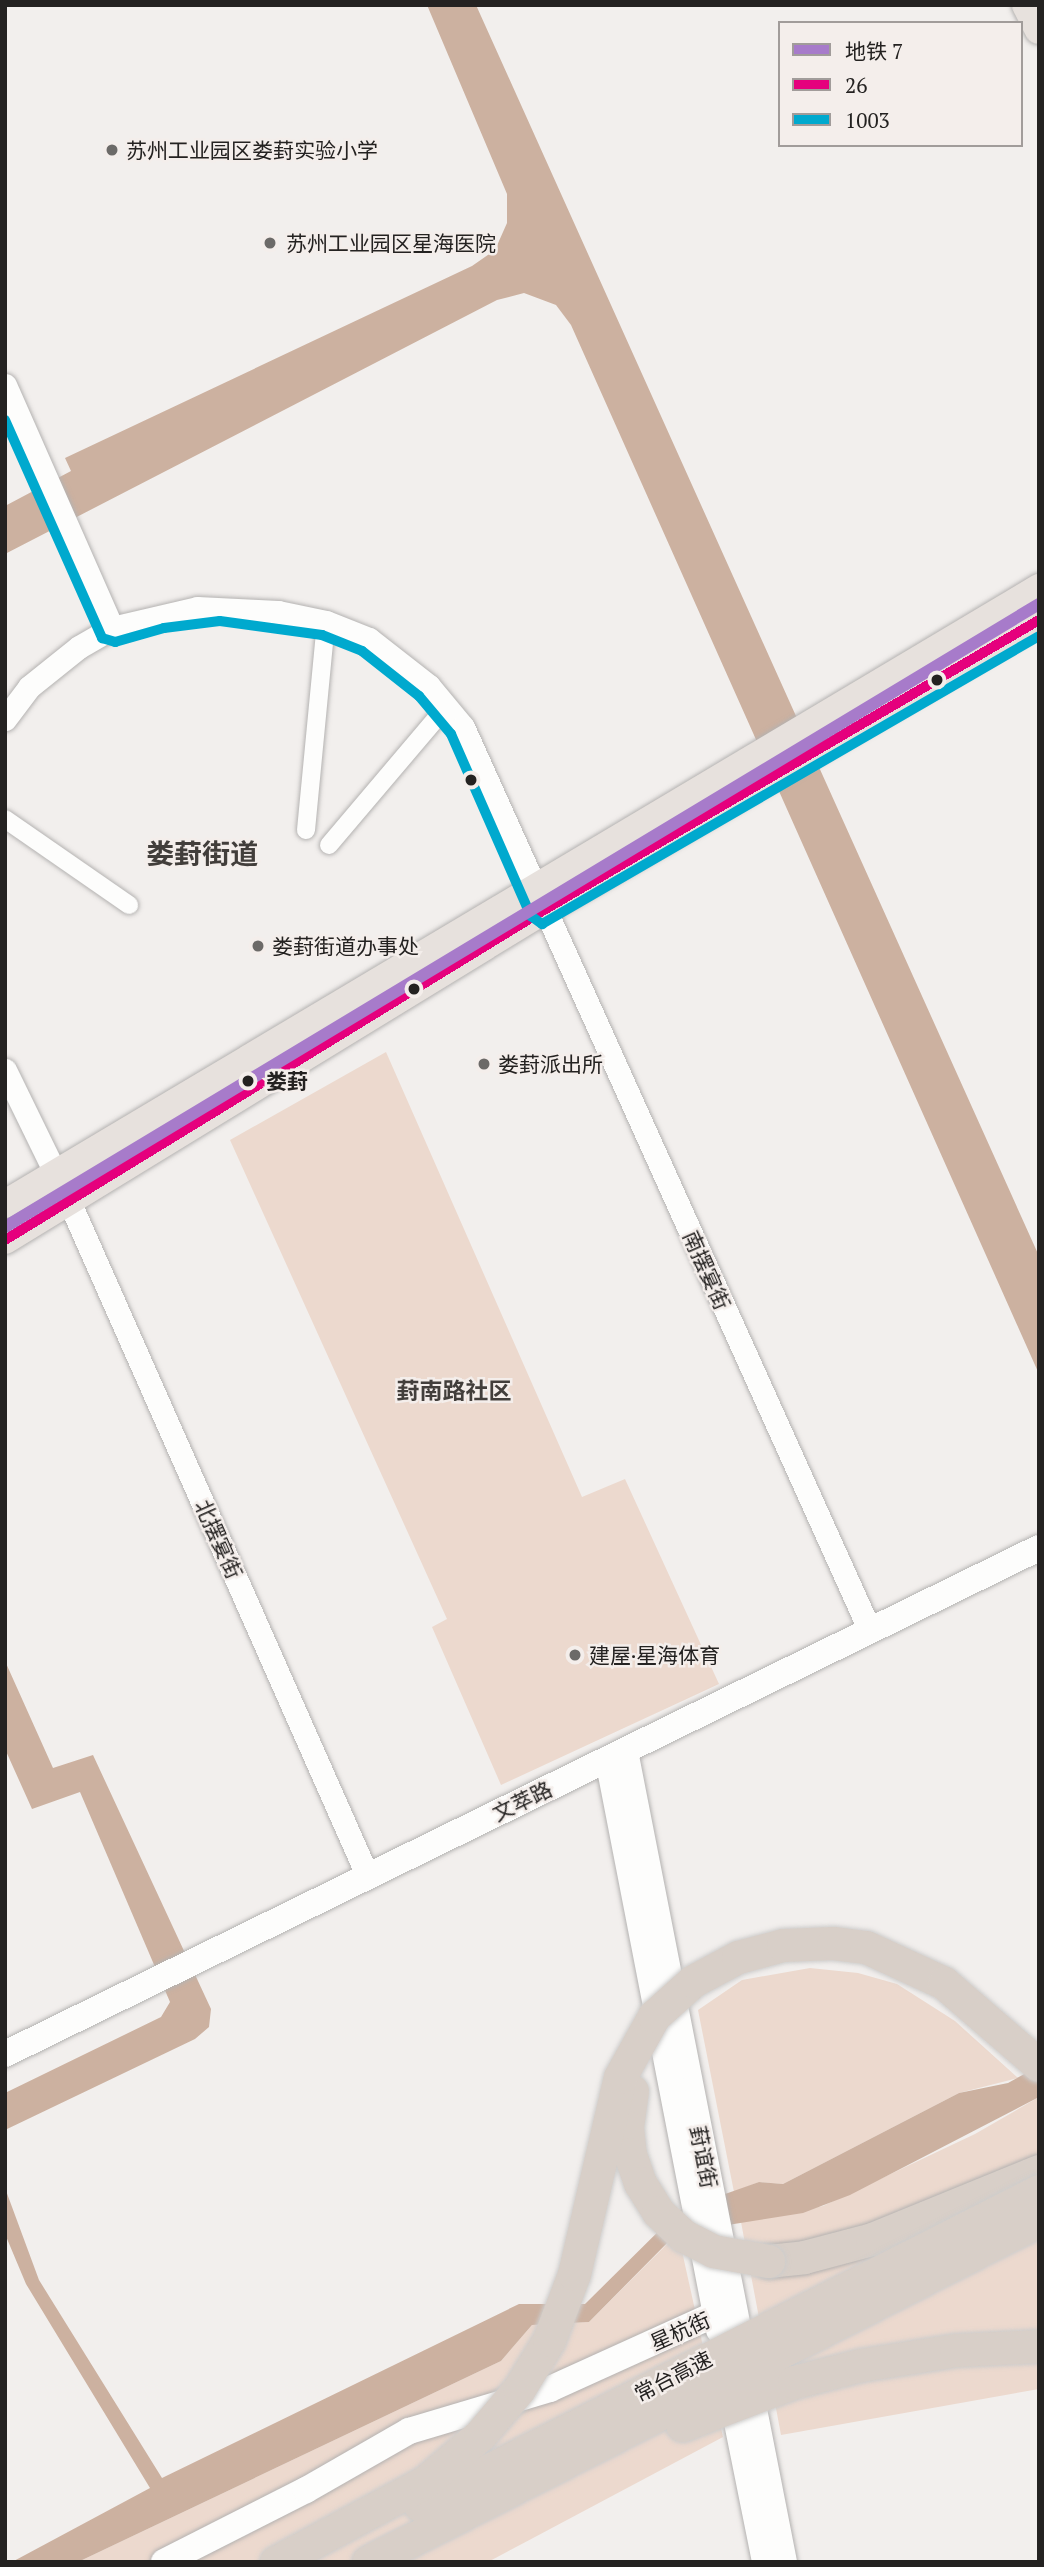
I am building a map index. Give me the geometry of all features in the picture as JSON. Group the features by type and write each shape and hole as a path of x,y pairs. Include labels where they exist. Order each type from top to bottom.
{"highway":[{"path":"276,2562 434,2475 481,2434 519,2389 549,2340 574,2274 620,2077 654,2016 692,1981 729,1961 770,1947 816,1942 866,1947 944,1983 1039,2065"},
{"path":"1039,2081 966,2014 914,1979 865,1958 802,1954 733,1974 677,2012 639,2069 627,2127 635,2169 658,2213 697,2244 739,2259 784,2260 849,2246 933,2217 1039,2171"},
{"name":"常台高速","path":"307,2562 1039,2190"},
{"name":"常台高速","path":"382,2555 1039,2220"},
{"path":"382,2555 664,2432 794,2382 913,2356 1039,2346"}],"main road":[{"path":"1026,5 1039,30"},
{"path":"5,1204 540,899 814,737 1039,587"},
{"path":"814,737 1039,620"},
{"path":"5,1240 540,899"},
{"name":"文萃路","path":"5,2054 1039,1548"},
{"name":"葑谊街","path":"616,1755 709,2233 765,2562"},
{"name":"葑谊街","path":"723,2320 784,2562"},
{"name":"星杭街","path":"163,2562 409,2431 559,2386 723,2320"},
{"name":"星杭街","path":"197,2562 314,2504 416,2445 575,2397 723,2320"}],"street":[{"path":"5,386 112,628"},
{"name":"南摆宴街","path":"5,719 49,668 112,628 161,614 220,607 278,612 326,622 369,639 447,706 463,727 870,1631"},
{"path":"306,830 326,622"},
{"path":"329,845 447,706"},
{"path":"5,819 129,905"},
{"name":"北摆宴街","path":"5,1070 69,1201 368,1877"}],"shaded area":[{"path":"427,5 476,5 1039,1256 1039,1374 571,325 556,305 524,293 497,300 5,554 5,506 71,471 65,458 472,266 495,250 507,223 507,194"},
{"path":"386,1052 582,1497 625,1479 719,1684 501,1785 432,1627 447,1619 230,1140"},
{"path":"5,1661 53,1768 93,1755 211,2009 209,2027 195,2039 5,2130 5,2093 161,2017 170,2002 80,1792 32,1809 5,1749"},
{"path":"810,1968 858,1973 897,1984 955,2021 1018,2078 959,2093 783,2184 759,2182 734,2192 698,2010 742,1980"},
{"path":"1039,2066 1039,2097 850,2195 803,2213 677,2233 589,2322 532,2325 501,2361 78,2562 12,2562 150,2488 26,2284 5,2234 5,2188 39,2280 162,2478 519,2304 585,2304 680,2210 759,2182 783,2184 959,2093 1008,2083"},
{"path":"1039,2097 1039,2389 781,2435 741,2222 823,2206 975,2134"},
{"path":"678,2233 723,2437 488,2562 78,2562 501,2361 532,2325 589,2322"}],"metro line":[{"name":"7","path":"5,1227 1039,604"}],"transit line":[{"name":"1003","path":"5,420 102,638 115,642 164,628 220,621 322,635 362,651 419,696 451,734 531,916 542,924 1039,636"},
{"name":"26","path":"5,1240 544,910 1039,620"}],"place":[{"name":"苏州工业园区娄葑实验小学","path":"112,150"},
{"name":"苏州工业园区星海医院","path":"270,243"},
{"name":"娄葑街道办事处","path":"258,946"},
{"name":"娄葑派出所","path":"484,1064"},
{"name":"娄葑","path":"248,1081"},
{"name":"建屋·星海体育","path":"575,1655"}],"district":[{"name":"娄葑街道","path":"202,854"},
{"name":"葑南路社区","path":"454,1391"}]}
